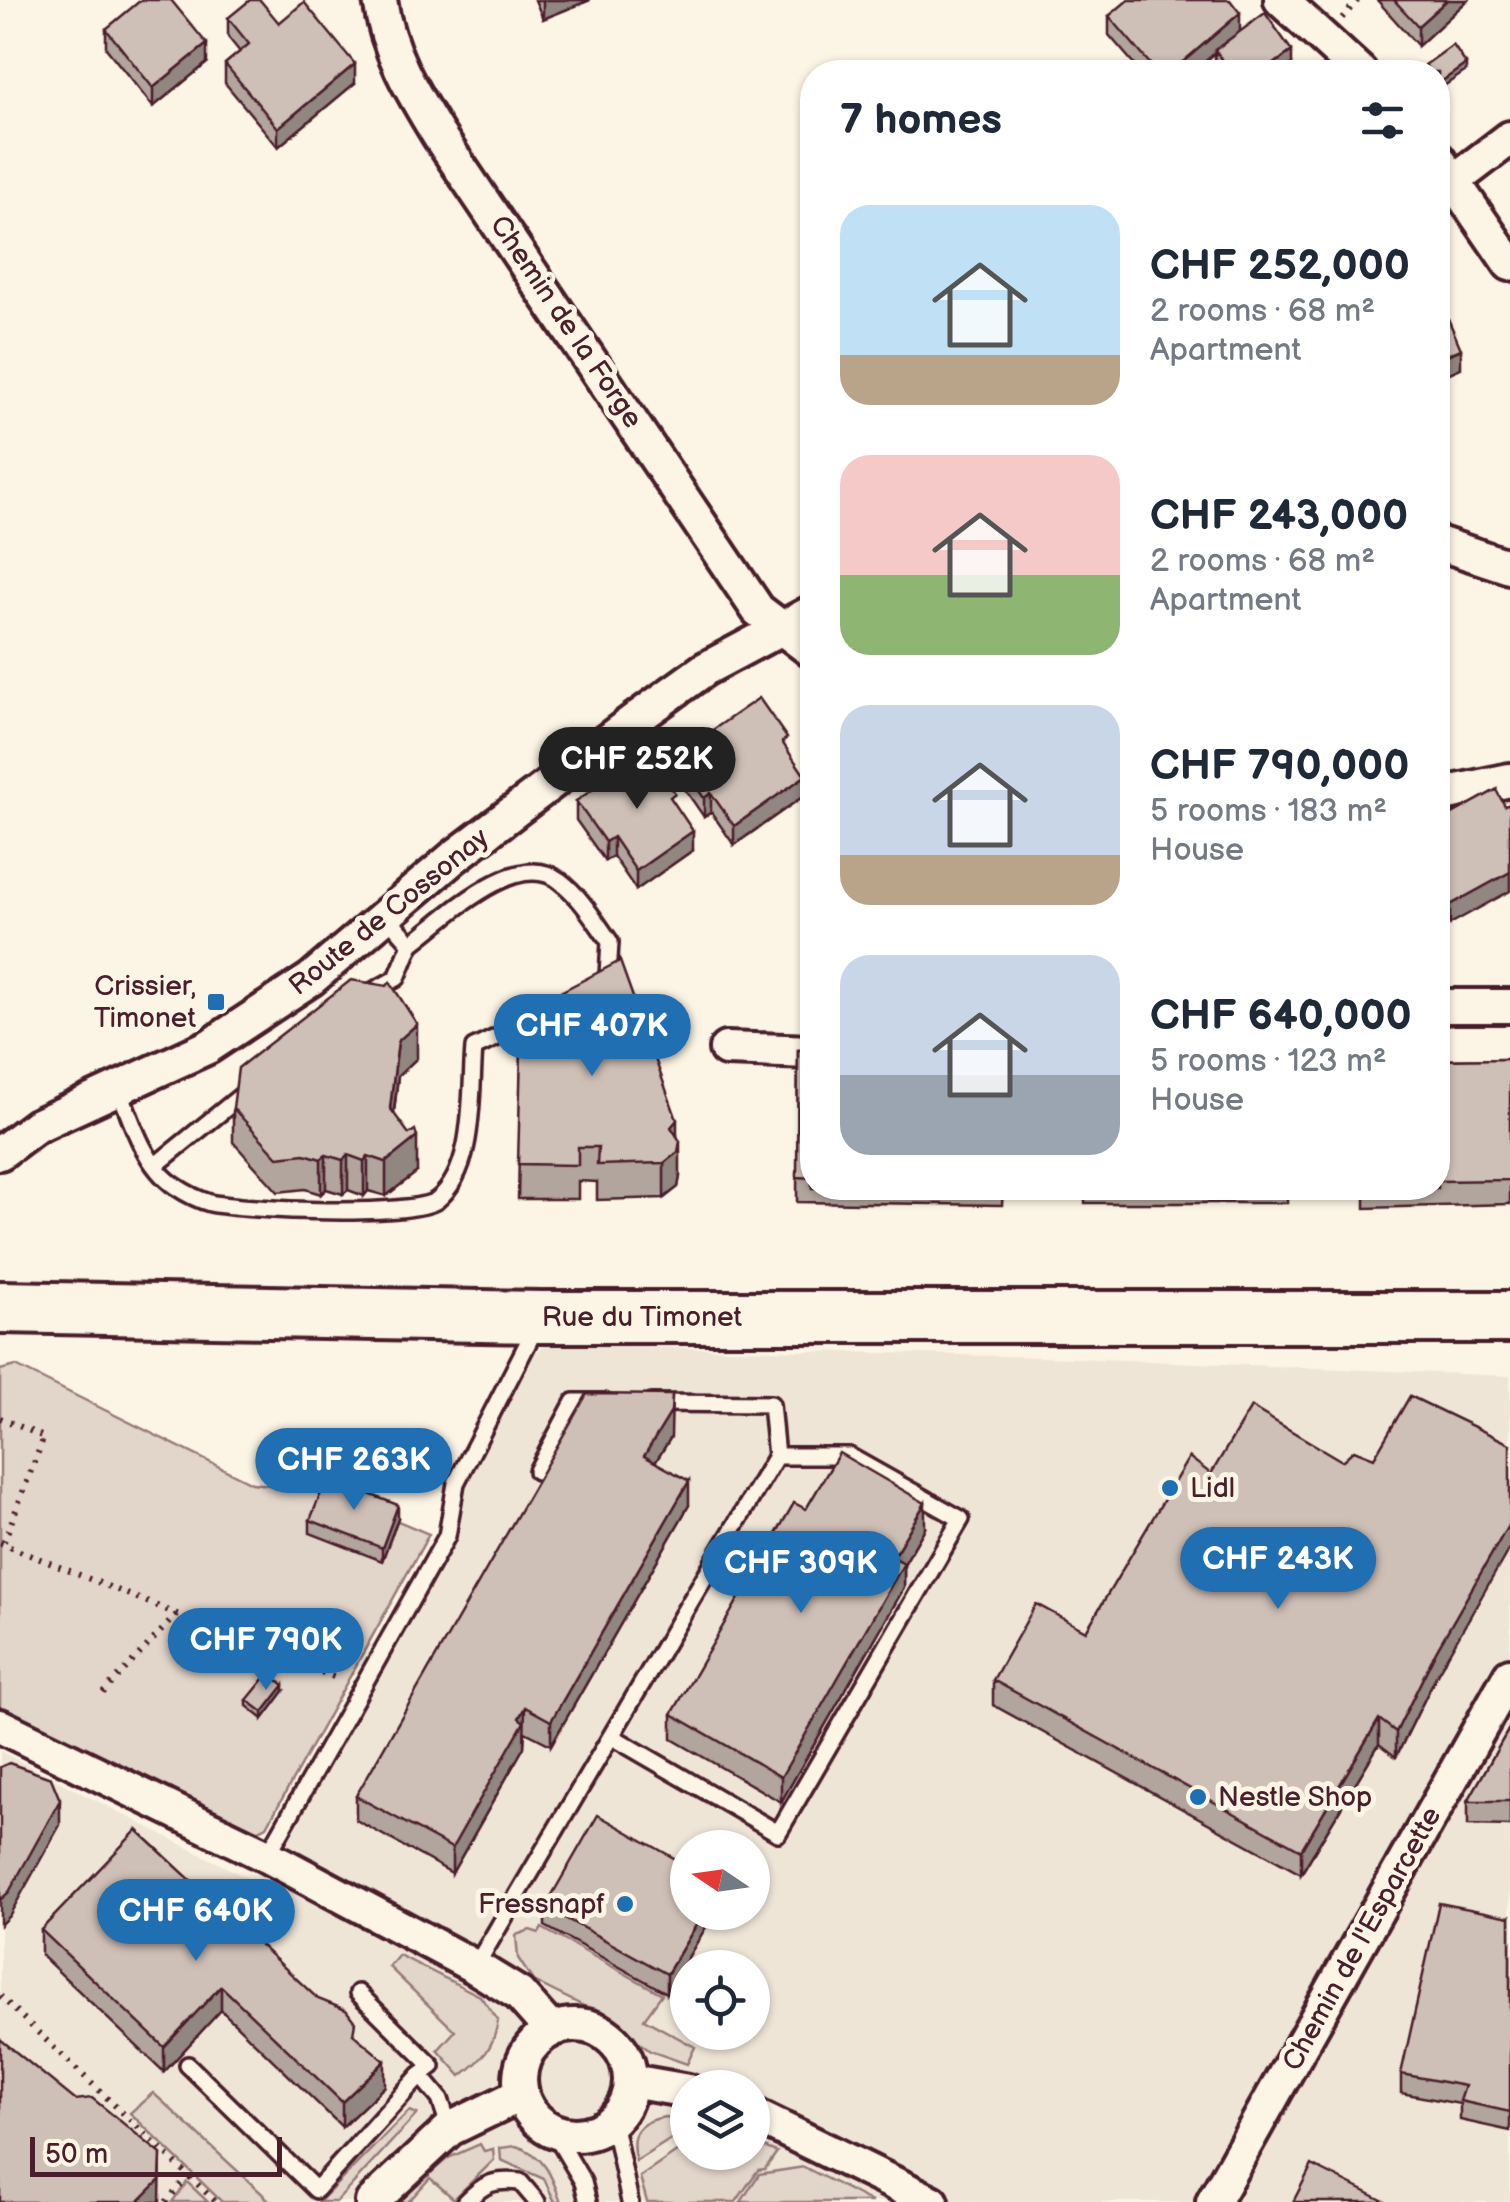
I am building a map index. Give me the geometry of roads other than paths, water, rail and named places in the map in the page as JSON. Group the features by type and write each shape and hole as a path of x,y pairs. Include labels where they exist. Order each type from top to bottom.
{"main road":[{"name":"Rue du Timonet","path":"0,1307 542,1317 1510,1317"},
{"name":"Rue du Timonet","path":"1284,1320 1510,1344"}],"street":[{"name":"Chemin de la Forge","path":"380,0 392,50 439,136 758,610 780,630 800,639"},
{"path":"1281,0 1347,60"},
{"path":"1450,173 1510,138"},
{"path":"1450,186 1510,264"},
{"path":"1450,546 1510,567"},
{"name":"Route de Cossonay","path":"0,1153 36,1126 208,1047 311,979 454,857 634,721 705,670 800,619"},
{"path":"1450,793 1510,780"},
{"path":"1450,1006 1510,1006"},
{"path":"726,1049 800,1052"},
{"name":"Chemin de l'Esparcette","path":"1213,2202 1510,1675"},
{"path":"0,1726 266,1856 474,1967 519,1994 551,2030"},
{"path":"588,2026 605,2033 619,2046 631,2081 613,2120 584,2135 553,2131 528,2109 520,2079 529,2050 551,2030 588,2026"},
{"path":"631,2081 670,2089"},
{"path":"372,2202 450,2129 522,2094"},
{"path":"770,2123 932,2202"}],"lane":[{"path":"355,1002 396,978 412,944 496,882 524,870 558,878 610,942 608,976 588,994"},
{"path":"386,915 412,944"},
{"path":"119,1088 138,1138 172,1184 207,1202 398,1211 435,1202 453,1180 465,1146 474,1048 556,1009"},
{"path":"157,1164 268,1074"},
{"path":"266,1856 447,1536 456,1483 542,1317"},
{"path":"537,1471 574,1402 613,1402"},
{"path":"474,1967 776,1456 771,1404 633,1402"},
{"path":"610,1736 778,1833 961,1519 848,1456 776,1456"},
{"path":"188,2065 316,2190 432,2066 358,1993"},
{"path":"420,2075 440,2099 450,2129"},
{"path":"613,2120 630,2202"},
{"path":"553,2131 583,2182 588,2202"},
{"path":"466,2202 480,2187 500,2179 520,2182 538,2202"}],"place":[{"name":"Crissier, Timonet","path":"216,1002"},
{"name":"Lidl","path":"1170,1488"},
{"name":"Nestle Shop","path":"1198,1797"},
{"name":"Fressnapf","path":"625,1904"}]}
